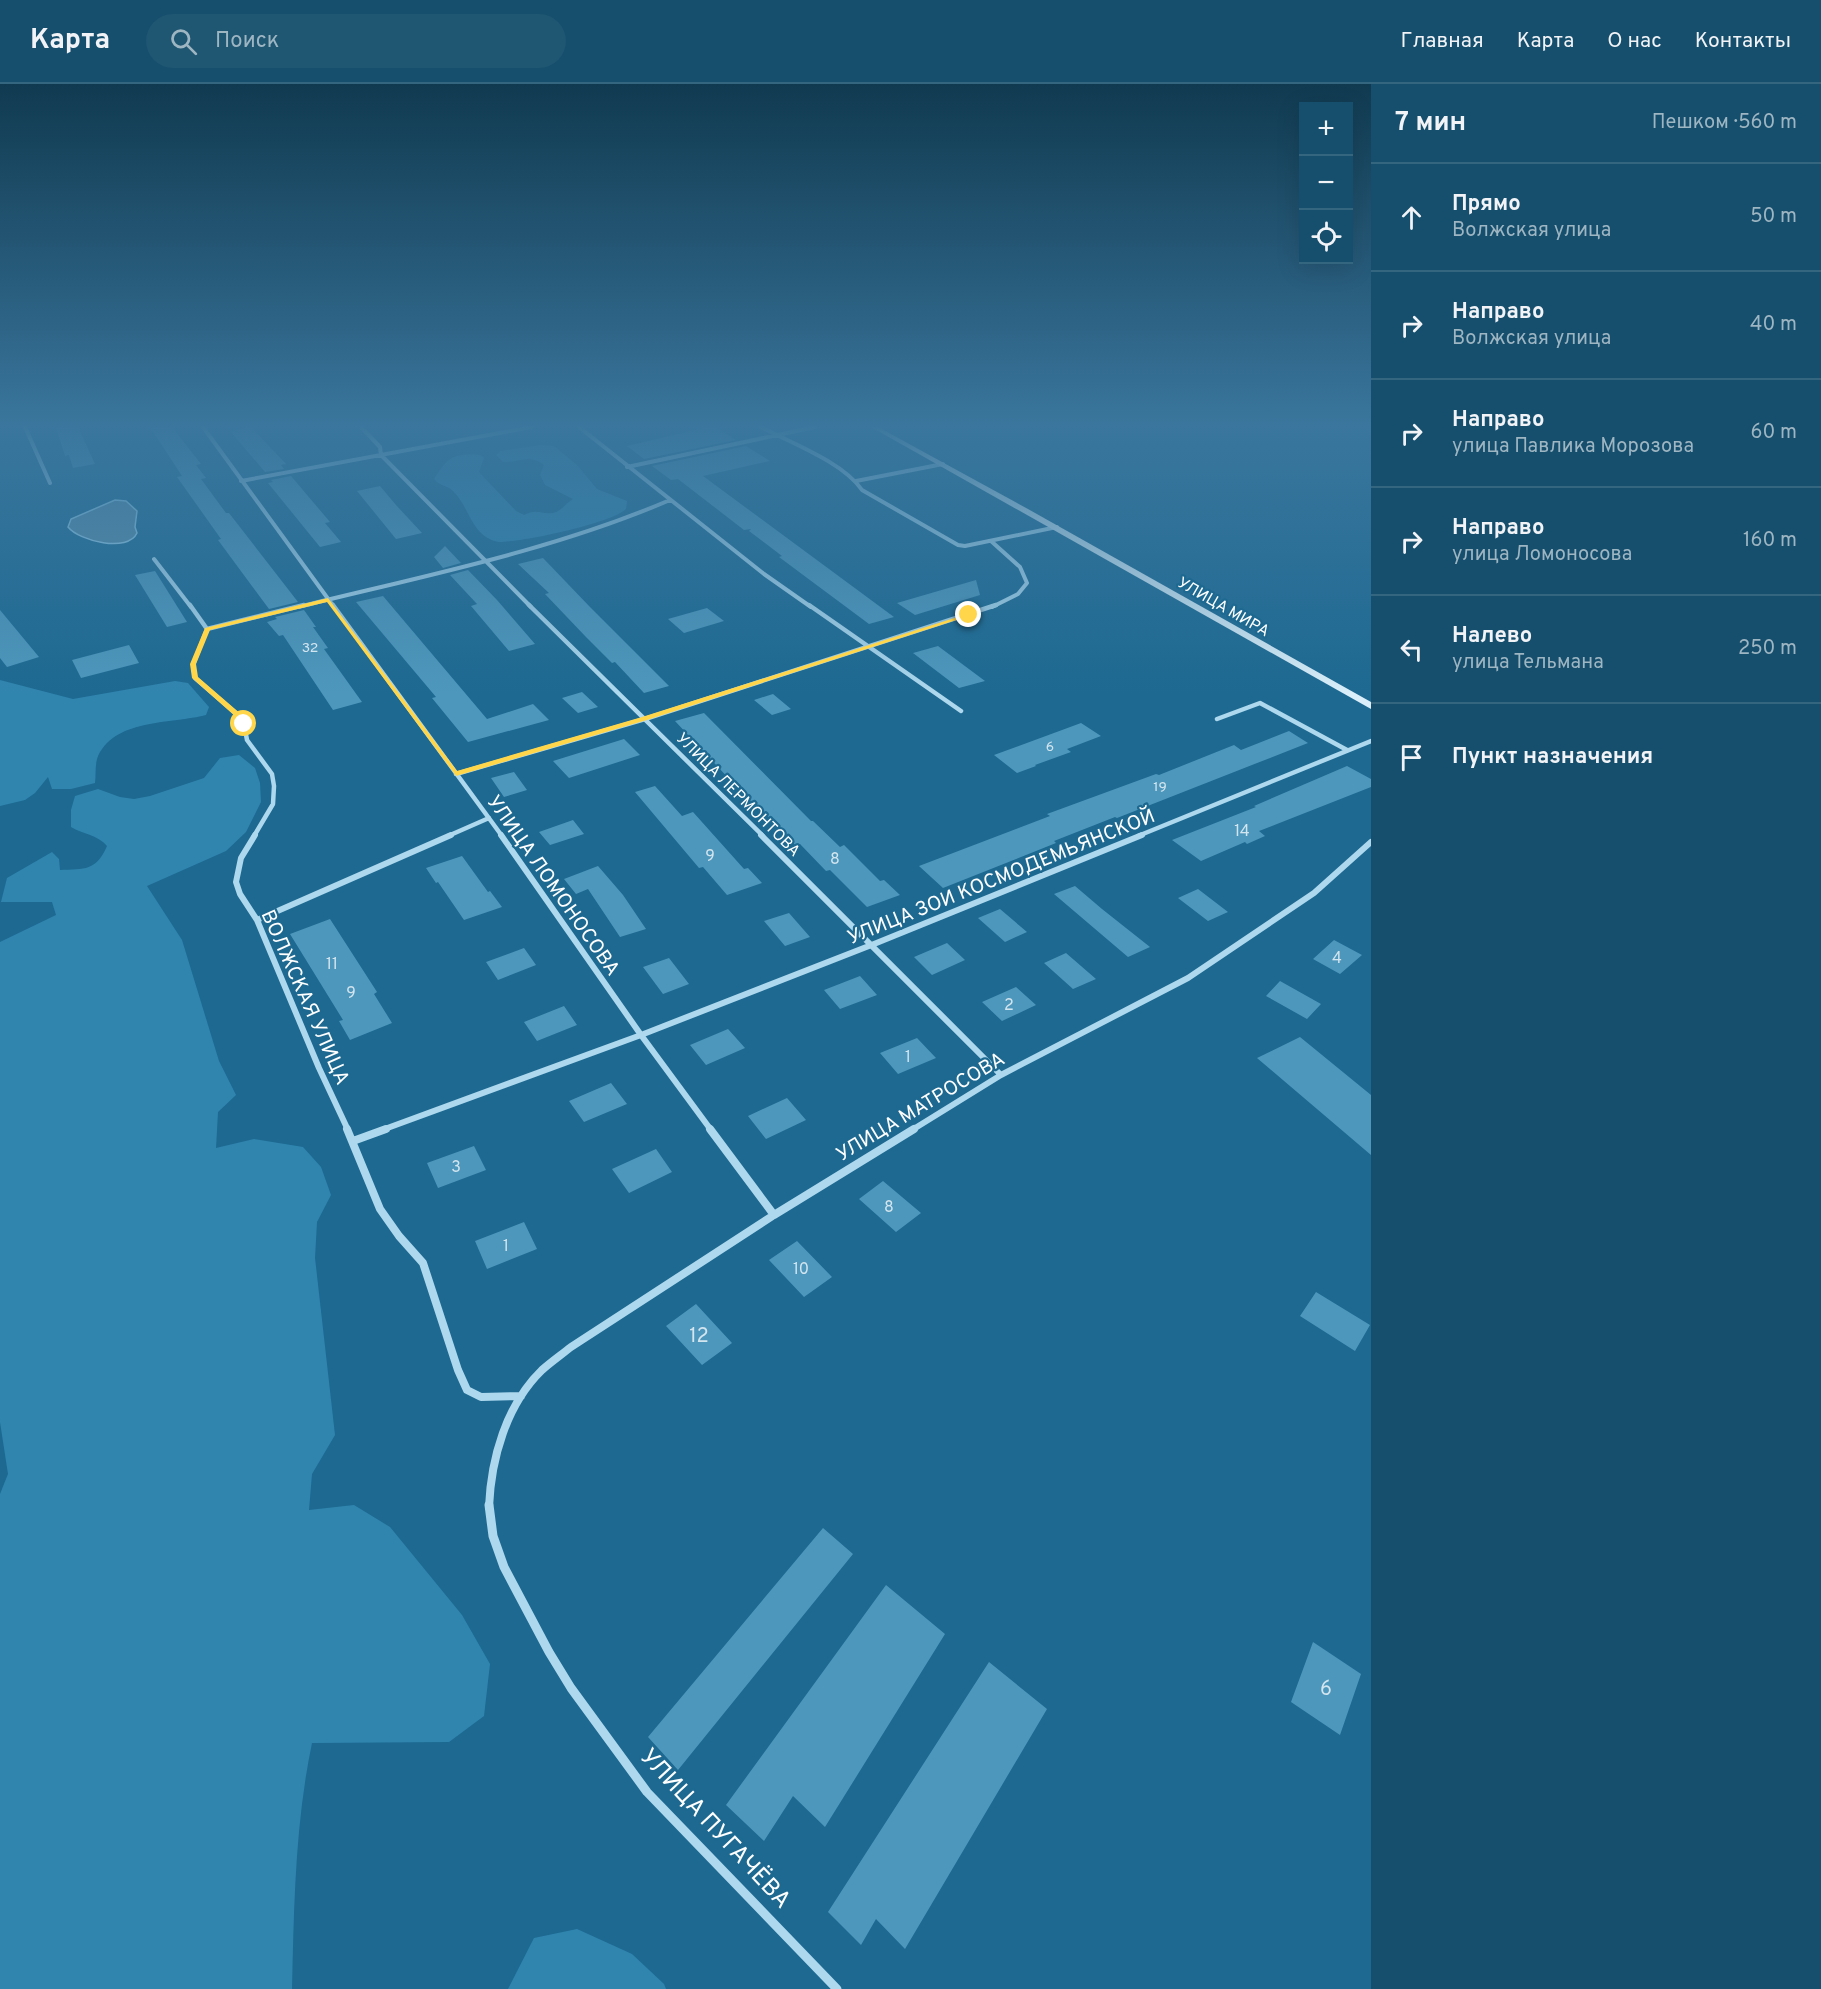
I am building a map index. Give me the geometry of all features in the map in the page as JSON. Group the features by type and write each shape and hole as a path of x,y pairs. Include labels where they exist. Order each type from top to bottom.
{"main road":[{"name":"УЛИЦА МИРА","path":"1037,516 1371,706"}],"street":[{"name":"УЛИЦА ЛОМОНОСОВА","path":"267,516 489,818 641,1035 774,1215"},
{"name":"УЛИЦА ЛЕРМОНТОВА","path":"440,516 874,944 1001,1074"},
{"path":"154,559 185,601 202,617 207,629 484,561 616,523 632,516"},
{"path":"689,516 764,574 961,711"},
{"path":"906,516 953,543 965,546 1057,527"},
{"path":"456,774 645,719 969,615 1001,602 1025,588 1027,583 1020,567 991,541"},
{"name":"ВОЛЖСКАЯ УЛИЦА","path":"207,629 193,664 195,678 239,716 244,724 247,740 272,774 274,786 273,804 241,858 237,869 236,882 240,894 257,920 380,1209 399,1236 423,1263 458,1370 467,1390 481,1397 521,1396"},
{"path":"1217,719 1260,703 1347,750"},
{"name":"УЛИЦА ЗОИ КОСМОДЕМЬЯНСКОЙ","path":"353,1141 641,1035 874,944 1371,741"},
{"path":"257,920 489,818"},
{"name":"УЛИЦА МАТРОСОВА","path":"507,1423 521,1396 541,1371 571,1347 774,1215 1001,1074 1188,978 1314,893 1371,842"},
{"name":"УЛИЦА ПУГАЧЁВА","path":"507,1423 495,1459 490,1488 489,1513 493,1536 504,1567 549,1652 571,1688 647,1792 837,1989"}],"shaded area":[{"path":"78,516 136,516 137,533 132,539 124,542 103,543 82,537 74,532 68,527 71,519"},
{"path":"470,516 614,516 545,536 499,542 482,534"},
{"path":"0,680 73,699 175,681 188,683 209,707 206,715 145,725 129,729 116,736 105,746 97,759 95,783 71,789 52,789 48,777 35,793 25,800 0,806"},
{"path":"239,755 255,768 260,783 261,802 246,832 226,851 147,886 182,940 219,1061 236,1095 218,1112 216,1148 254,1139 303,1147 321,1167 331,1195 317,1222 315,1258 335,1435 312,1474 309,1510 354,1505 390,1527 462,1615 490,1664 484,1716 449,1742 312,1743 299,1835 292,1989 0,1989 0,1494 8,1474 0,1422 0,942 56,915 52,902 1,902 7,878 52,852 59,859 60,870 83,869 99,860 107,846 95,837 71,827 71,810 75,796 98,789 120,797 134,799 150,796 204,778 220,758"},
{"path":"577,1929 632,1954 664,1984 666,1989 508,1989 534,1938"}],"building":[{"path":"205,516 231,516 298,602 269,609 218,540 221,539"},
{"path":"295,516 325,516 330,522 325,523 341,542 320,547"},
{"path":"377,516 406,516 422,533 396,539"},
{"path":"726,516 757,516 894,617 869,624 779,557 782,556 749,531 751,529 744,530"},
{"path":"445,546 461,563 443,568 434,557"},
{"path":"543,558 669,686 644,693 615,662 612,663 586,637 545,594 549,593 518,564"},
{"path":"468,570 535,644 509,651 471,606 477,604 450,575"},
{"path":"155,571 187,622 167,627 135,575"},
{"path":"976,580 980,595 915,615 897,603"},
{"path":"383,596 487,719 533,704 549,720 468,742 432,698 436,697 356,602"},
{"path":"707,608 724,621 684,633 668,619"},
{"path":"0,610 39,657 7,667 0,658"},
{"path":"304,610 328,648 324,649 362,702 333,710 283,635 279,636 267,622 277,619 275,617"},
{"path":"129,645 139,663 81,678 72,660"},
{"path":"938,646 985,681 959,688 913,653"},
{"path":"582,692 598,707 578,713 562,698"},
{"path":"773,694 791,709 772,715 754,700"},
{"path":"704,713 811,821 840,847 844,845 880,881 884,880 900,895 867,907 830,870 826,871 800,844 795,845 763,811 760,812 675,721"},
{"path":"1081,723 1101,736 1067,749 1071,752 1017,773 994,755"},
{"path":"1289,731 1308,743 1054,841 1056,843 943,888 919,866 1050,816 1047,814 1156,774 1159,775 1234,745 1241,750"},
{"path":"624,739 640,755 569,778 553,761"},
{"path":"1347,766 1371,779 1371,787 1259,831 1265,836 1247,844 1245,842 1201,861 1172,840 1256,807 1254,806"},
{"path":"514,772 527,790 504,797 491,778"},
{"path":"655,786 682,816 693,812 744,869 748,868 762,883 727,895 703,867 699,868 635,792"},
{"path":"573,820 584,834 550,845 539,832"},
{"path":"462,856 502,907 464,920 426,868"},
{"path":"598,866 623,895 646,929 620,937 588,889 576,894 564,879"},
{"path":"1075,886 1150,947 1128,957 1054,894"},
{"path":"1198,889 1228,912 1208,921 1178,898"},
{"path":"1000,909 1027,932 1005,942 978,918"},
{"path":"789,913 810,937 785,946 764,921"},
{"path":"330,919 377,992 374,994 392,1023 350,1040 339,1021 343,1020 290,934"},
{"path":"1334,940 1362,955 1340,974 1313,959"},
{"path":"947,943 965,960 932,975 914,957"},
{"path":"524,948 536,965 498,980 486,962"},
{"path":"1066,953 1096,979 1073,989 1044,963"},
{"path":"669,958 689,984 663,994 643,967"},
{"path":"860,976 877,995 840,1009 824,990"},
{"path":"1280,981 1321,1004 1307,1019 1266,996"},
{"path":"1016,987 1036,1005 1002,1021 982,1002"},
{"path":"564,1006 577,1025 537,1041 524,1022"},
{"path":"728,1029 745,1048 706,1065 690,1045"},
{"path":"1300,1037 1371,1095 1371,1155 1257,1058"},
{"path":"917,1038 936,1058 898,1074 880,1053"},
{"path":"611,1083 627,1104 584,1122 569,1101"},
{"path":"787,1098 806,1120 766,1139 748,1116"},
{"path":"474,1146 486,1170 438,1188 427,1163"},
{"path":"656,1149 672,1172 629,1193 612,1169"},
{"path":"883,1181 921,1213 896,1232 859,1199"},
{"path":"524,1222 537,1249 487,1269 475,1241"},
{"path":"797,1241 832,1277 804,1297 769,1260"},
{"path":"1316,1292 1370,1325 1355,1351 1300,1316"},
{"path":"696,1304 732,1343 702,1365 666,1326"},
{"path":"823,1528 853,1554 678,1770 648,1737"},
{"path":"886,1585 945,1634 825,1827 793,1796 764,1841 726,1805"},
{"path":"1313,1642 1361,1674 1340,1735 1291,1702"},
{"path":"989,1662 1047,1709 905,1949 876,1919 861,1945 828,1912"}],"route":[{"path":"244,724 239,716 195,678 193,664 202,648 207,629 328,600 456,774 645,719 969,615"}]}
